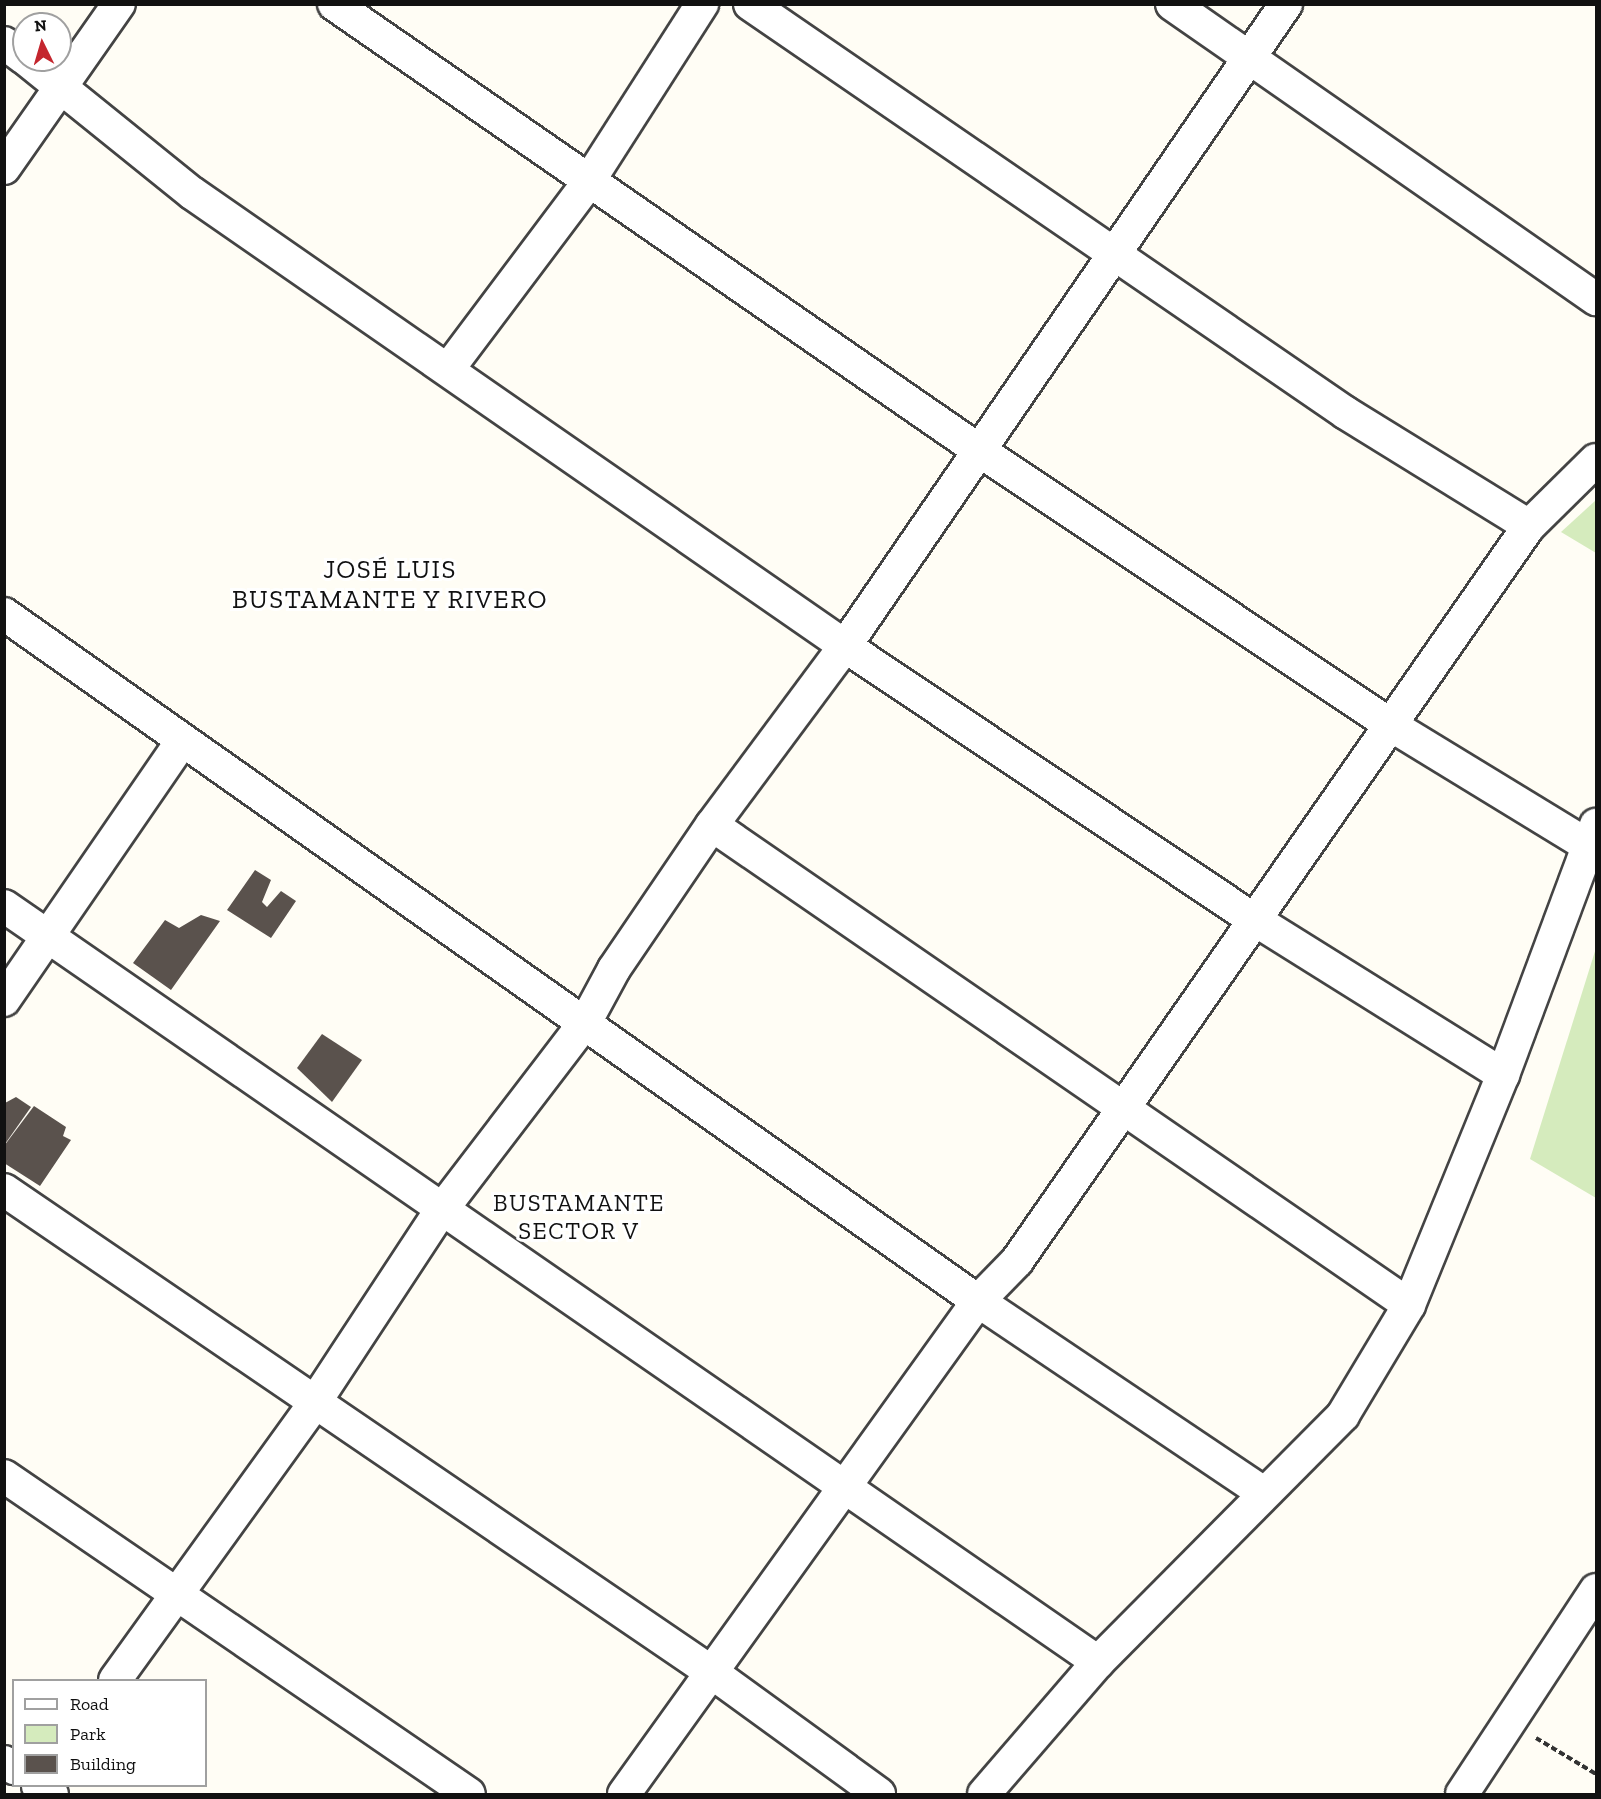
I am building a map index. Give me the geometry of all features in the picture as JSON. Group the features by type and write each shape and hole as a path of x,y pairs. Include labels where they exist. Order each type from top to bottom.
{"street":[{"path":"4,168 119,4"},
{"path":"334,4 587,184 977,449 1389,724 1593,835 1503,1075 1408,1305 1343,1415 1262,1492 1098,1662 984,1794"},
{"path":"449,368 587,184 702,4"},
{"path":"750,4 1346,412 1529,526"},
{"path":"1172,4 1248,60 1474,209 1596,299"},
{"path":"116,1679 313,1405 441,1212 586,1021 614,969 712,825 845,646 977,449 1115,256 1286,4"},
{"path":"44,72 192,193 449,368 845,646 1252,918 1503,1075"},
{"path":"624,1794 714,1674 978,1301 1017,1261 1252,918 1529,526 1596,460"},
{"path":"4,614 182,741 586,1021 978,1301 1262,1492"},
{"path":"4,1000 182,741"},
{"path":"712,825 1121,1110 1408,1305"},
{"path":"4,906 441,1212 845,1491 1098,1662"},
{"path":"4,1190 313,1405 714,1674 879,1794"},
{"path":"4,1476 469,1794"},
{"path":"1462,1794 1596,1590"}],"path":[{"path":"1510,1723 1596,1774"}],"green space":[{"path":"1596,500 1596,553 1561,532"},
{"path":"1596,948 1596,1198 1530,1159"}],"building":[{"path":"255,870 271,880 262,902 267,907 281,891 296,901 271,938 227,910"},
{"path":"201,915 220,921 171,990 133,963 165,920 179,928"},
{"path":"322,1034 362,1060 332,1102 297,1068"},
{"path":"16,1097 31,1107 5,1144 5,1103"},
{"path":"34,1106 66,1127 63,1136 71,1140 40,1186 4,1163 4,1146"}],"district":[{"name":"JOSÉ LUIS BUSTAMANTE Y RIVERO","path":"390,585"},
{"name":"BUSTAMANTE SECTOR V","path":"579,1217"}]}
